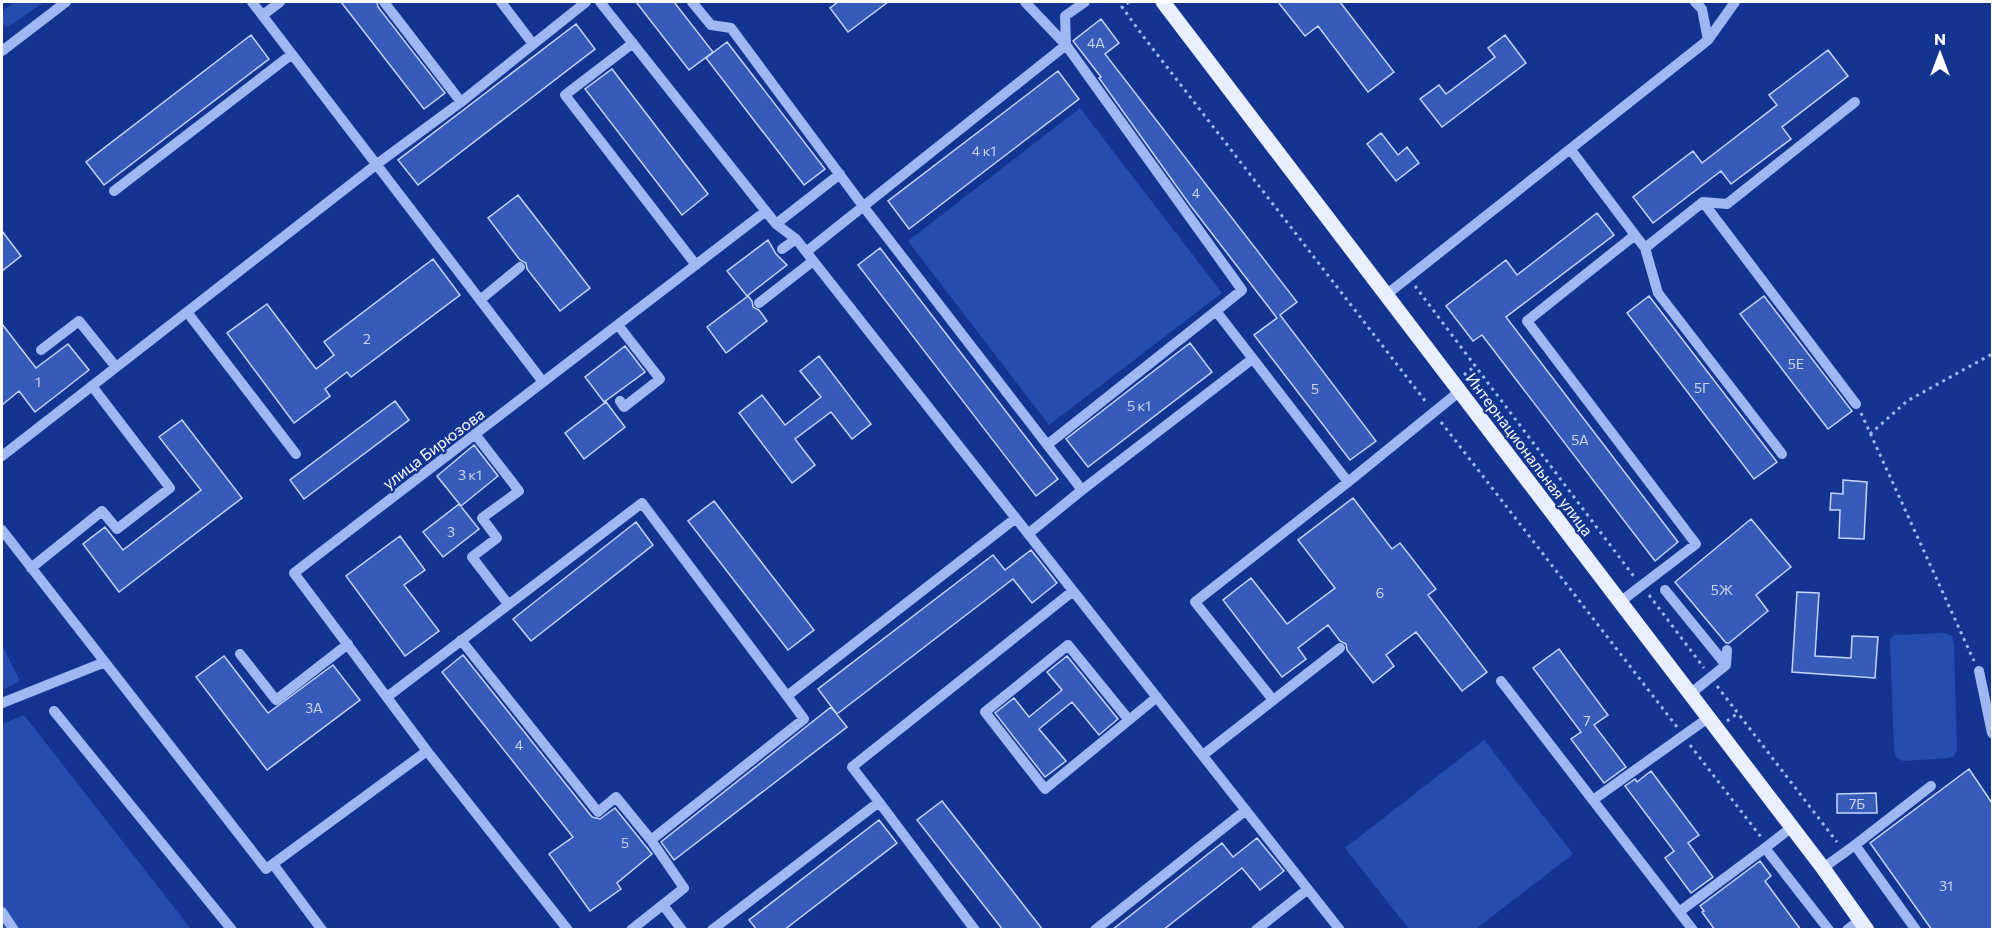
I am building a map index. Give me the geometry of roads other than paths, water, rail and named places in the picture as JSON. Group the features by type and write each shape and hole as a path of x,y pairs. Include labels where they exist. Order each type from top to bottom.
{"main road":[{"name":"Интернациональная улица","path":"1163,2 1866,926"}],"street":[{"path":"2,51 66,2"},
{"path":"252,2 543,382"},
{"path":"262,15 280,2"},
{"path":"384,2 461,102"},
{"path":"501,2 533,44"},
{"path":"2,456 377,164 461,102 586,2"},
{"path":"600,2 766,212 776,224 796,239 1340,930"},
{"path":"693,2 711,25 731,28 863,206 1082,490"},
{"path":"1025,2 1066,45 1242,290 1047,445"},
{"path":"1066,45 1065,16 1084,2"},
{"path":"1695,2 1702,9 1708,40"},
{"path":"1386,295 1708,40 1735,2"},
{"path":"633,43 565,95 696,265"},
{"path":"759,303 863,206 1066,45"},
{"path":"114,191 292,54"},
{"path":"1644,248 1703,202 1727,204 1855,102"},
{"path":"1571,150 1644,248 1658,293 1782,454"},
{"path":"776,224 840,174"},
{"path":"1703,202 1856,404"},
{"name":"улица Бирюзова","path":"568,930 427,751 294,573 766,212"},
{"path":"1620,602 1696,544 1527,321 1635,235"},
{"path":"782,249 796,239"},
{"path":"480,300 520,267"},
{"path":"1216,311 1251,360 1348,482"},
{"path":"186,312 296,454"},
{"path":"41,350 80,321 116,367"},
{"path":"618,325 660,379 624,407"},
{"path":"1028,534 1251,360"},
{"path":"31,568 102,511 117,529 170,488 92,386"},
{"path":"1273,700 1196,602 1460,392"},
{"path":"475,434 519,491 482,518 497,538 472,557 508,604"},
{"path":"387,697 642,503 804,719 651,840"},
{"path":"787,696 1016,518"},
{"path":"2,530 266,869 427,751"},
{"path":"1665,590 1726,665"},
{"path":"975,930 852,767 1073,591"},
{"path":"461,640 598,812 616,797 651,840 684,888 631,930"},
{"path":"240,654 276,700 348,644"},
{"path":"1129,720 1068,645 985,712 1045,789 1129,720 1157,697"},
{"path":"1203,755 1340,648"},
{"path":"1690,694 1726,665 1727,650"},
{"path":"2,703 105,662"},
{"path":"1978,671 1992,733"},
{"path":"1501,681 1693,930"},
{"path":"54,711 232,930"},
{"path":"1593,800 1708,718"},
{"path":"1823,868 1931,786"},
{"path":"712,930 879,802"},
{"path":"1095,930 1246,810"},
{"path":"1679,912 1792,827"},
{"path":"1855,845 1916,930"},
{"path":"1765,848 1829,930"},
{"path":"273,864 322,930"},
{"path":"1256,930 1308,889"},
{"path":"663,905 682,930"},
{"path":"2,912 14,930"},
{"path":"1847,930 1866,926"}]}
